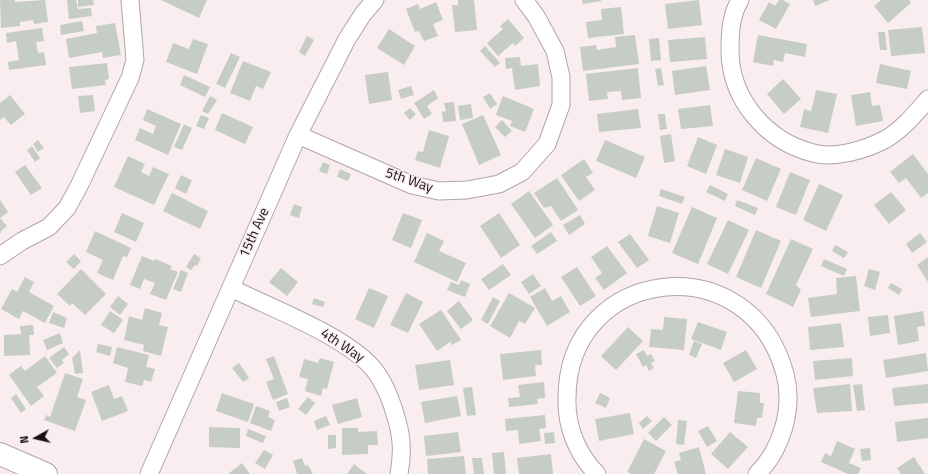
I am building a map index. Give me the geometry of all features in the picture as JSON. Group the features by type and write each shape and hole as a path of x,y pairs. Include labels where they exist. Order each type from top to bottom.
{"street":[{"path":"0,256 22,241 48,227 67,208 79,186 130,78 135,60 130,0"},
{"name":"15th Ave","path":"149,474 298,135 347,39 362,14 376,0"},
{"name":"5th Way","path":"298,135 412,185 439,192 467,190 499,184 522,172 547,144 561,105 561,77 555,51 536,16 524,0"},
{"path":"740,0 730,29 730,63 738,90 750,111 763,126 787,143 814,153 836,154 870,146 885,140 912,119 928,99"},
{"path":"597,474 588,465 574,439 566,411 567,382 574,354 589,328 610,308 635,294 663,286 692,286 720,294 745,309 766,330 780,356 787,384 787,413 779,441 765,466 757,474"},
{"name":"4th Way","path":"231,288 316,329 351,349 369,365 390,396 401,434 403,455 399,474"},
{"path":"0,454 46,474"}],"building":[{"path":"0,0 15,0 15,2 45,0 48,22 34,24 33,20 20,22 20,26 1,28"},
{"path":"67,0 76,0 78,9 91,8 92,16 69,19"},
{"path":"78,0 93,0 94,5 78,7"},
{"path":"161,0 207,0 199,18"},
{"path":"458,0 474,0 477,30 455,32 452,5 458,5"},
{"path":"582,0 601,0 601,1 583,4"},
{"path":"699,0 702,25 668,29 665,4"},
{"path":"779,0 783,0 790,4 776,29 759,20 769,2 775,6"},
{"path":"813,0 830,0 815,6"},
{"path":"881,0 909,0 911,3 888,23 874,6"},
{"path":"436,2 443,20 433,24 438,36 424,41 419,31 415,32 406,9 418,4 420,9"},
{"path":"621,7 624,34 588,38 586,22 602,20 601,9"},
{"path":"508,19 524,38 515,46 513,43 498,56 487,43 503,29 500,26"},
{"path":"82,21 84,31 61,35 60,25"},
{"path":"115,23 121,55 103,58 102,52 69,58 66,39 97,33 96,26"},
{"path":"922,27 925,53 891,56 888,30"},
{"path":"42,28 44,41 36,42 38,53 44,52 46,65 9,70 8,62 19,60 16,41 7,43 6,33"},
{"path":"389,29 415,46 404,65 377,48"},
{"path":"878,32 885,32 887,50 880,50"},
{"path":"635,35 639,64 583,71 580,47 596,45 597,50 616,47 615,37"},
{"path":"758,35 807,44 805,57 785,53 783,62 774,60 773,66 753,62"},
{"path":"307,36 314,40 305,56 299,52"},
{"path":"705,37 707,59 670,62 668,40"},
{"path":"659,38 661,60 651,61 649,39"},
{"path":"193,39 208,44 197,74 166,62 173,43 189,49"},
{"path":"485,46 500,63 495,67 480,51"},
{"path":"231,53 240,57 225,88 216,84"},
{"path":"520,57 521,66 538,64 540,86 515,90 512,68 506,69 505,58"},
{"path":"243,61 271,72 263,89 256,86 250,101 230,93"},
{"path":"107,63 109,79 105,80 106,85 72,89 69,67"},
{"path":"880,64 911,71 907,89 876,83"},
{"path":"706,66 710,90 675,95 672,71"},
{"path":"638,68 641,98 622,100 621,91 607,92 608,99 589,101 586,74"},
{"path":"661,68 664,85 658,86 655,69"},
{"path":"388,72 392,100 369,104 365,75"},
{"path":"184,75 210,87 205,97 180,85"},
{"path":"783,79 801,99 784,114 767,94"},
{"path":"411,86 414,95 401,99 398,90"},
{"path":"434,90 438,98 427,106 432,114 424,119 414,103"},
{"path":"816,90 837,94 828,133 800,127 804,109 811,111"},
{"path":"870,92 872,106 880,105 883,121 856,126 851,95"},
{"path":"490,93 497,104 490,109 483,97"},
{"path":"10,95 25,114 11,125 4,117 0,120 0,103"},
{"path":"93,95 95,111 80,113 78,96"},
{"path":"210,96 217,100 208,114 202,111"},
{"path":"503,96 534,109 525,132 510,126 512,121 496,115"},
{"path":"454,102 456,121 443,122 442,112 446,111 444,103"},
{"path":"471,104 473,118 460,120 458,106"},
{"path":"710,105 713,126 681,129 678,109"},
{"path":"410,108 416,114 410,120 404,113"},
{"path":"147,109 181,124 168,155 135,140 140,128 153,134 156,126 143,120"},
{"path":"638,109 641,128 599,132 597,114"},
{"path":"222,113 253,127 245,144 215,130"},
{"path":"658,114 665,114 667,129 660,130"},
{"path":"201,115 209,118 204,129 196,126"},
{"path":"483,115 501,155 479,165 462,124"},
{"path":"502,120 512,131 505,137 495,127"},
{"path":"184,124 192,128 182,150 174,147"},
{"path":"429,130 449,136 440,168 415,160 418,151 423,152"},
{"path":"671,134 675,161 664,163 660,136"},
{"path":"698,137 717,145 706,174 687,166"},
{"path":"38,140 44,148 38,152 33,144"},
{"path":"605,140 645,157 636,178 596,161"},
{"path":"32,146 40,158 35,162 27,150"},
{"path":"725,149 748,157 740,183 716,175"},
{"path":"913,154 928,174 928,193 921,198 906,178 899,183 890,172"},
{"path":"128,156 145,164 141,172 149,176 153,167 169,174 154,205 114,187"},
{"path":"756,158 781,169 767,201 742,190"},
{"path":"584,159 593,173 586,177 595,190 579,201 561,175"},
{"path":"323,162 330,165 327,174 319,171"},
{"path":"25,165 42,188 31,195 15,172"},
{"path":"340,169 351,174 348,181 337,177"},
{"path":"790,172 810,180 796,215 776,207"},
{"path":"181,175 192,180 186,194 175,188"},
{"path":"557,178 578,210 561,221 551,206 544,208 534,193"},
{"path":"819,184 843,195 826,231 803,220"},
{"path":"710,185 728,194 725,201 706,192"},
{"path":"661,189 685,197 682,204 659,196"},
{"path":"529,191 553,225 535,238 511,204"},
{"path":"891,192 906,210 889,224 874,205"},
{"path":"172,193 208,211 200,229 163,211"},
{"path":"0,200 8,212 0,218"},
{"path":"737,200 758,208 755,215 735,206"},
{"path":"294,204 302,207 299,218 290,215"},
{"path":"657,206 679,213 670,243 648,236"},
{"path":"692,207 717,218 698,264 672,253"},
{"path":"122,213 144,223 136,242 114,232"},
{"path":"403,213 422,220 411,248 392,240"},
{"path":"499,213 520,245 501,258 480,226"},
{"path":"580,215 585,224 569,235 563,225"},
{"path":"0,218 7,226 1,231 0,234"},
{"path":"728,220 749,230 728,274 707,264"},
{"path":"756,230 781,241 761,288 736,277"},
{"path":"95,231 131,248 127,257 123,256 113,280 97,273 103,260 86,252"},
{"path":"551,232 557,241 537,254 531,246"},
{"path":"427,233 444,241 439,251 466,263 457,282 414,262"},
{"path":"920,233 927,242 912,253 906,244"},
{"path":"630,234 649,260 637,268 618,242"},
{"path":"791,239 813,249 796,285 801,290 793,307 766,294"},
{"path":"835,245 848,252 844,258 832,251"},
{"path":"607,246 627,273 604,290 595,278 602,273 591,257"},
{"path":"74,254 81,261 74,269 66,262"},
{"path":"194,254 201,258 197,266 195,265 191,270 186,267"},
{"path":"142,256 154,261 155,259 172,266 170,269 178,272 166,300 150,294 155,283 144,279 140,289 130,285"},
{"path":"928,257 928,282 917,265"},
{"path":"824,259 847,269 844,276 821,266"},
{"path":"503,264 511,275 489,290 481,279"},
{"path":"577,267 596,296 580,306 561,277"},
{"path":"281,268 298,282 287,296 269,282"},
{"path":"81,269 106,294 85,315 72,303 70,306 57,294"},
{"path":"869,269 880,272 875,290 864,286"},
{"path":"181,270 188,273 181,292 173,289"},
{"path":"533,274 541,286 529,294 521,282"},
{"path":"856,276 860,311 811,317 808,298 837,294 836,278"},
{"path":"25,277 34,282 29,292 54,306 45,323 23,311 19,319 1,309 12,289 17,292"},
{"path":"461,280 470,284 465,297 447,290 451,282 459,285"},
{"path":"891,283 902,289 899,295 888,288"},
{"path":"369,288 388,296 374,328 355,319"},
{"path":"545,288 552,301 561,296 570,312 547,326 530,297"},
{"path":"406,293 423,302 408,333 390,325"},
{"path":"509,293 535,308 525,324 519,321 510,338 490,326"},
{"path":"118,296 128,304 120,315 110,307"},
{"path":"493,297 500,301 488,324 481,320"},
{"path":"314,298 325,302 323,307 312,304"},
{"path":"459,301 473,320 461,329 447,311"},
{"path":"145,308 162,313 159,325 168,327 161,356 143,351 144,345 124,340 129,316 142,320"},
{"path":"441,310 461,340 452,345 450,342 437,351 419,324"},
{"path":"110,311 123,320 114,333 101,325"},
{"path":"923,311 925,326 917,327 919,341 898,345 894,316"},
{"path":"53,312 67,318 64,328 49,323"},
{"path":"888,315 890,333 870,336 868,317"},
{"path":"664,317 687,319 684,350 649,347 651,329 663,330"},
{"path":"698,322 727,332 721,350 691,339"},
{"path":"841,323 844,347 810,350 808,327"},
{"path":"33,325 34,335 29,335 30,355 4,356 4,335 21,334 20,326"},
{"path":"628,327 643,341 616,370 601,356"},
{"path":"60,333 63,343 47,350 43,340"},
{"path":"694,341 702,344 696,358 689,355"},
{"path":"98,344 112,347 110,356 96,352"},
{"path":"64,347 69,354 62,360 64,363 57,368 49,358"},
{"path":"117,347 149,355 146,367 155,369 151,382 144,380 142,386 125,382 128,368 113,363"},
{"path":"80,350 83,373 75,374 72,358"},
{"path":"541,350 542,365 535,365 536,376 503,380 500,354"},
{"path":"644,350 647,356 651,354 655,361 651,363 654,368 649,371 646,365 643,367 636,354"},
{"path":"746,350 757,369 734,382 723,363"},
{"path":"926,353 928,371 886,378 883,360"},
{"path":"45,356 57,373 37,387 44,396 31,406 9,375 21,366 25,371"},
{"path":"274,356 288,394 273,400 266,382 274,379 266,359"},
{"path":"320,358 334,362 327,389 323,388 321,396 305,391 308,379 299,377 304,359 318,363"},
{"path":"852,358 853,376 815,380 813,361"},
{"path":"450,360 454,385 419,390 415,365"},
{"path":"239,363 249,378 243,382 232,368"},
{"path":"65,373 83,379 77,397 86,400 75,431 44,420 46,415 50,417"},
{"path":"544,382 545,398 537,399 538,404 509,407 508,398 520,397 518,385"},
{"path":"850,384 852,411 817,413 813,388"},
{"path":"862,384 865,410 857,411 853,385"},
{"path":"928,384 928,403 894,406 892,388"},
{"path":"109,385 114,399 122,396 128,411 102,421 91,392"},
{"path":"472,387 476,415 467,416 463,388"},
{"path":"738,391 760,393 760,403 764,403 762,418 757,418 756,426 734,423"},
{"path":"222,393 254,404 248,422 216,411"},
{"path":"600,393 610,398 606,408 595,403"},
{"path":"16,394 26,409 21,413 11,398"},
{"path":"457,396 461,416 425,423 421,402"},
{"path":"308,397 315,403 306,415 298,409"},
{"path":"287,398 290,407 279,411 276,402"},
{"path":"357,398 362,417 338,424 332,405"},
{"path":"256,406 270,411 268,417 275,420 271,431 250,423"},
{"path":"630,413 634,434 599,441 595,419"},
{"path":"545,415 546,428 539,429 541,441 519,444 518,430 506,431 505,419"},
{"path":"326,416 330,425 317,430 314,421"},
{"path":"647,416 652,421 643,429 639,423"},
{"path":"664,417 672,425 656,441 648,433"},
{"path":"928,418 928,438 897,442 895,422"},
{"path":"678,420 687,421 684,445 676,444"},
{"path":"708,426 717,441 707,447 698,431"},
{"path":"209,427 240,428 240,448 209,447"},
{"path":"342,428 358,428 358,432 377,431 378,445 368,445 368,454 342,455"},
{"path":"248,429 266,436 263,443 246,436"},
{"path":"458,432 461,452 426,456 424,436"},
{"path":"554,432 555,443 545,444 544,433"},
{"path":"730,432 748,447 728,469 711,454"},
{"path":"328,435 336,435 336,448 328,449"},
{"path":"644,439 666,451 654,474 631,474 627,472"},
{"path":"837,441 855,449 849,463 861,468 858,474 848,474 821,462 825,453 831,456"},
{"path":"699,447 706,474 678,474 674,462 681,460 679,453"},
{"path":"870,448 871,460 862,461 860,449"},
{"path":"264,450 273,455 265,469 255,463"},
{"path":"504,452 506,474 494,474 492,453"},
{"path":"551,454 553,474 519,474 517,458"},
{"path":"464,456 466,474 428,474 427,459"},
{"path":"914,457 925,474 901,474 897,468"},
{"path":"302,458 305,466 308,465 313,474 297,474 293,461"},
{"path":"472,458 482,458 484,474 474,474"},
{"path":"242,463 250,474 228,474"},
{"path":"354,464 367,474 347,474"}]}
